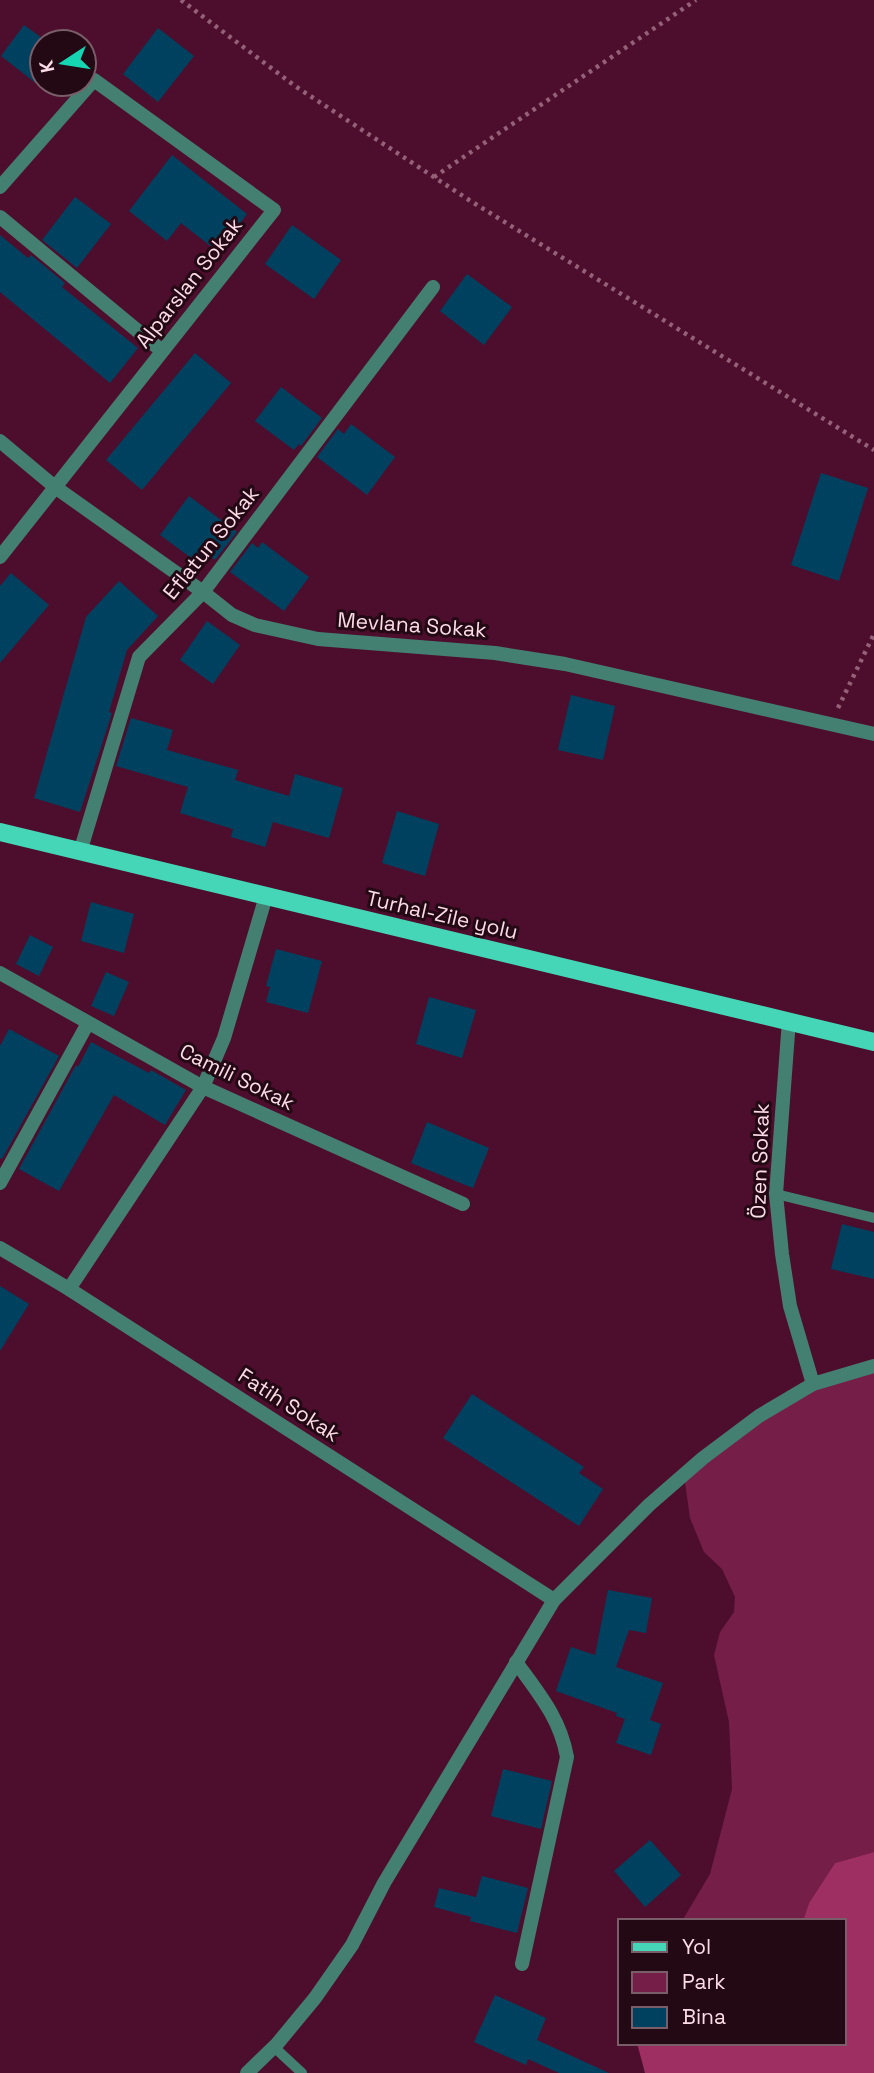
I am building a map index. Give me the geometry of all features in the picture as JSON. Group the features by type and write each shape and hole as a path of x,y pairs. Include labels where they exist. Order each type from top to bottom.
{"main road":[{"name":"Turhal-Zile yolu","path":"0,832 874,1042"}],"street":[{"name":"Alparslan Sokak","path":"0,187 94,80 274,210 0,557"},
{"path":"0,217 162,351"},
{"name":"Eflatun Sokak","path":"79,852 139,657 204,592 433,287"},
{"name":"Mevlana Sokak","path":"0,441 55,487 204,592 232,615 255,625 288,634 355,643 495,653 565,664 874,734"},
{"path":"69,1289 203,1087 224,1038 266,896"},
{"name":"Camili Sokak","path":"0,973 203,1087 463,1204"},
{"name":"Özen Sokak","path":"789,1020 776,1194 790,1306 813,1384"},
{"path":"0,1183 88,1023"},
{"name":"Fatih Sokak","path":"0,1248 69,1289 554,1600"},
{"path":"247,2073 274,2047 315,1998 352,1945 384,1883 554,1600 649,1505 703,1458 759,1416 813,1384 874,1366"},
{"path":"516,1662 554,1716 563,1736 567,1757 522,1964"}],"lane":[{"path":"776,1194 874,1218"},
{"path":"274,2047 302,2073"}],"path":[{"path":"181,0 295,86 434,177 874,450"},
{"path":"434,177 696,0"},
{"path":"830,724 874,634"}],"green space":[{"path":"874,1366 874,1852 835,1863 809,1903 804,1919 683,1919 710,1874 732,1789 729,1722 714,1655 720,1632 734,1612 735,1597 722,1569 704,1552 690,1518 684,1475 813,1384"}],"shaded area":[{"path":"874,1852 874,2073 645,2073 638,2045 846,2045 846,1919 804,1919 809,1903 835,1863"}],"building":[{"path":"24,25 28,28 28,77 1,56"},
{"path":"158,28 194,56 158,102 123,74"},
{"path":"172,155 247,214 218,252 181,223 167,241 129,211"},
{"path":"75,197 111,224 77,268 42,240"},
{"path":"292,225 341,260 314,299 265,264"},
{"path":"0,235 28,258 31,255 65,283 62,287 138,348 110,383 0,292"},
{"path":"467,274 512,307 484,345 440,311"},
{"path":"195,353 231,383 142,490 106,460"},
{"path":"281,387 322,418 301,446 299,444 294,450 255,421"},
{"path":"351,424 395,457 367,495 317,457 338,429 344,434"},
{"path":"821,473 868,488 839,581 791,565"},
{"path":"189,496 237,532 215,560 206,553 198,563 160,535"},
{"path":"262,542 309,577 284,611 230,572 252,543 258,548"},
{"path":"11,573 49,605 0,663 0,586"},
{"path":"119,581 158,616 127,650 109,712 112,713 80,812 34,798 86,617"},
{"path":"207,621 240,645 213,684 180,660"},
{"path":"571,695 615,706 603,760 558,750"},
{"path":"131,718 173,730 167,750 238,770 235,780 289,796 295,774 343,788 329,838 273,822 265,847 231,837 233,829 180,813 188,787 116,766"},
{"path":"397,811 439,824 425,876 382,863"},
{"path":"91,902 134,914 124,953 81,941"},
{"path":"30,935 53,947 39,976 16,964"},
{"path":"276,949 322,961 308,1013 266,1002 270,987 266,986"},
{"path":"106,972 129,982 114,1016 91,1006"},
{"path":"429,997 476,1010 462,1058 416,1044"},
{"path":"9,1029 59,1056 2,1159 0,1046"},
{"path":"91,1042 186,1090 165,1125 114,1095 59,1191 19,1169"},
{"path":"427,1122 489,1148 473,1188 411,1163"},
{"path":"842,1224 874,1232 874,1279 831,1269"},
{"path":"0,1286 29,1304 0,1351"},
{"path":"472,1394 584,1467 579,1473 603,1489 579,1526 443,1438"},
{"path":"608,1590 652,1598 646,1633 629,1630 616,1667 663,1683 650,1720 661,1724 651,1755 616,1743 625,1719 616,1716 617,1713 556,1691 571,1647 595,1655"},
{"path":"503,1769 552,1781 541,1829 491,1816"},
{"path":"650,1840 681,1875 645,1907 614,1871"},
{"path":"482,1876 528,1888 517,1933 470,1921 471,1917 434,1907 439,1888 476,1897"},
{"path":"495,1995 546,2018 537,2040 609,2073 559,2073 528,2059 526,2065 474,2042"}]}
